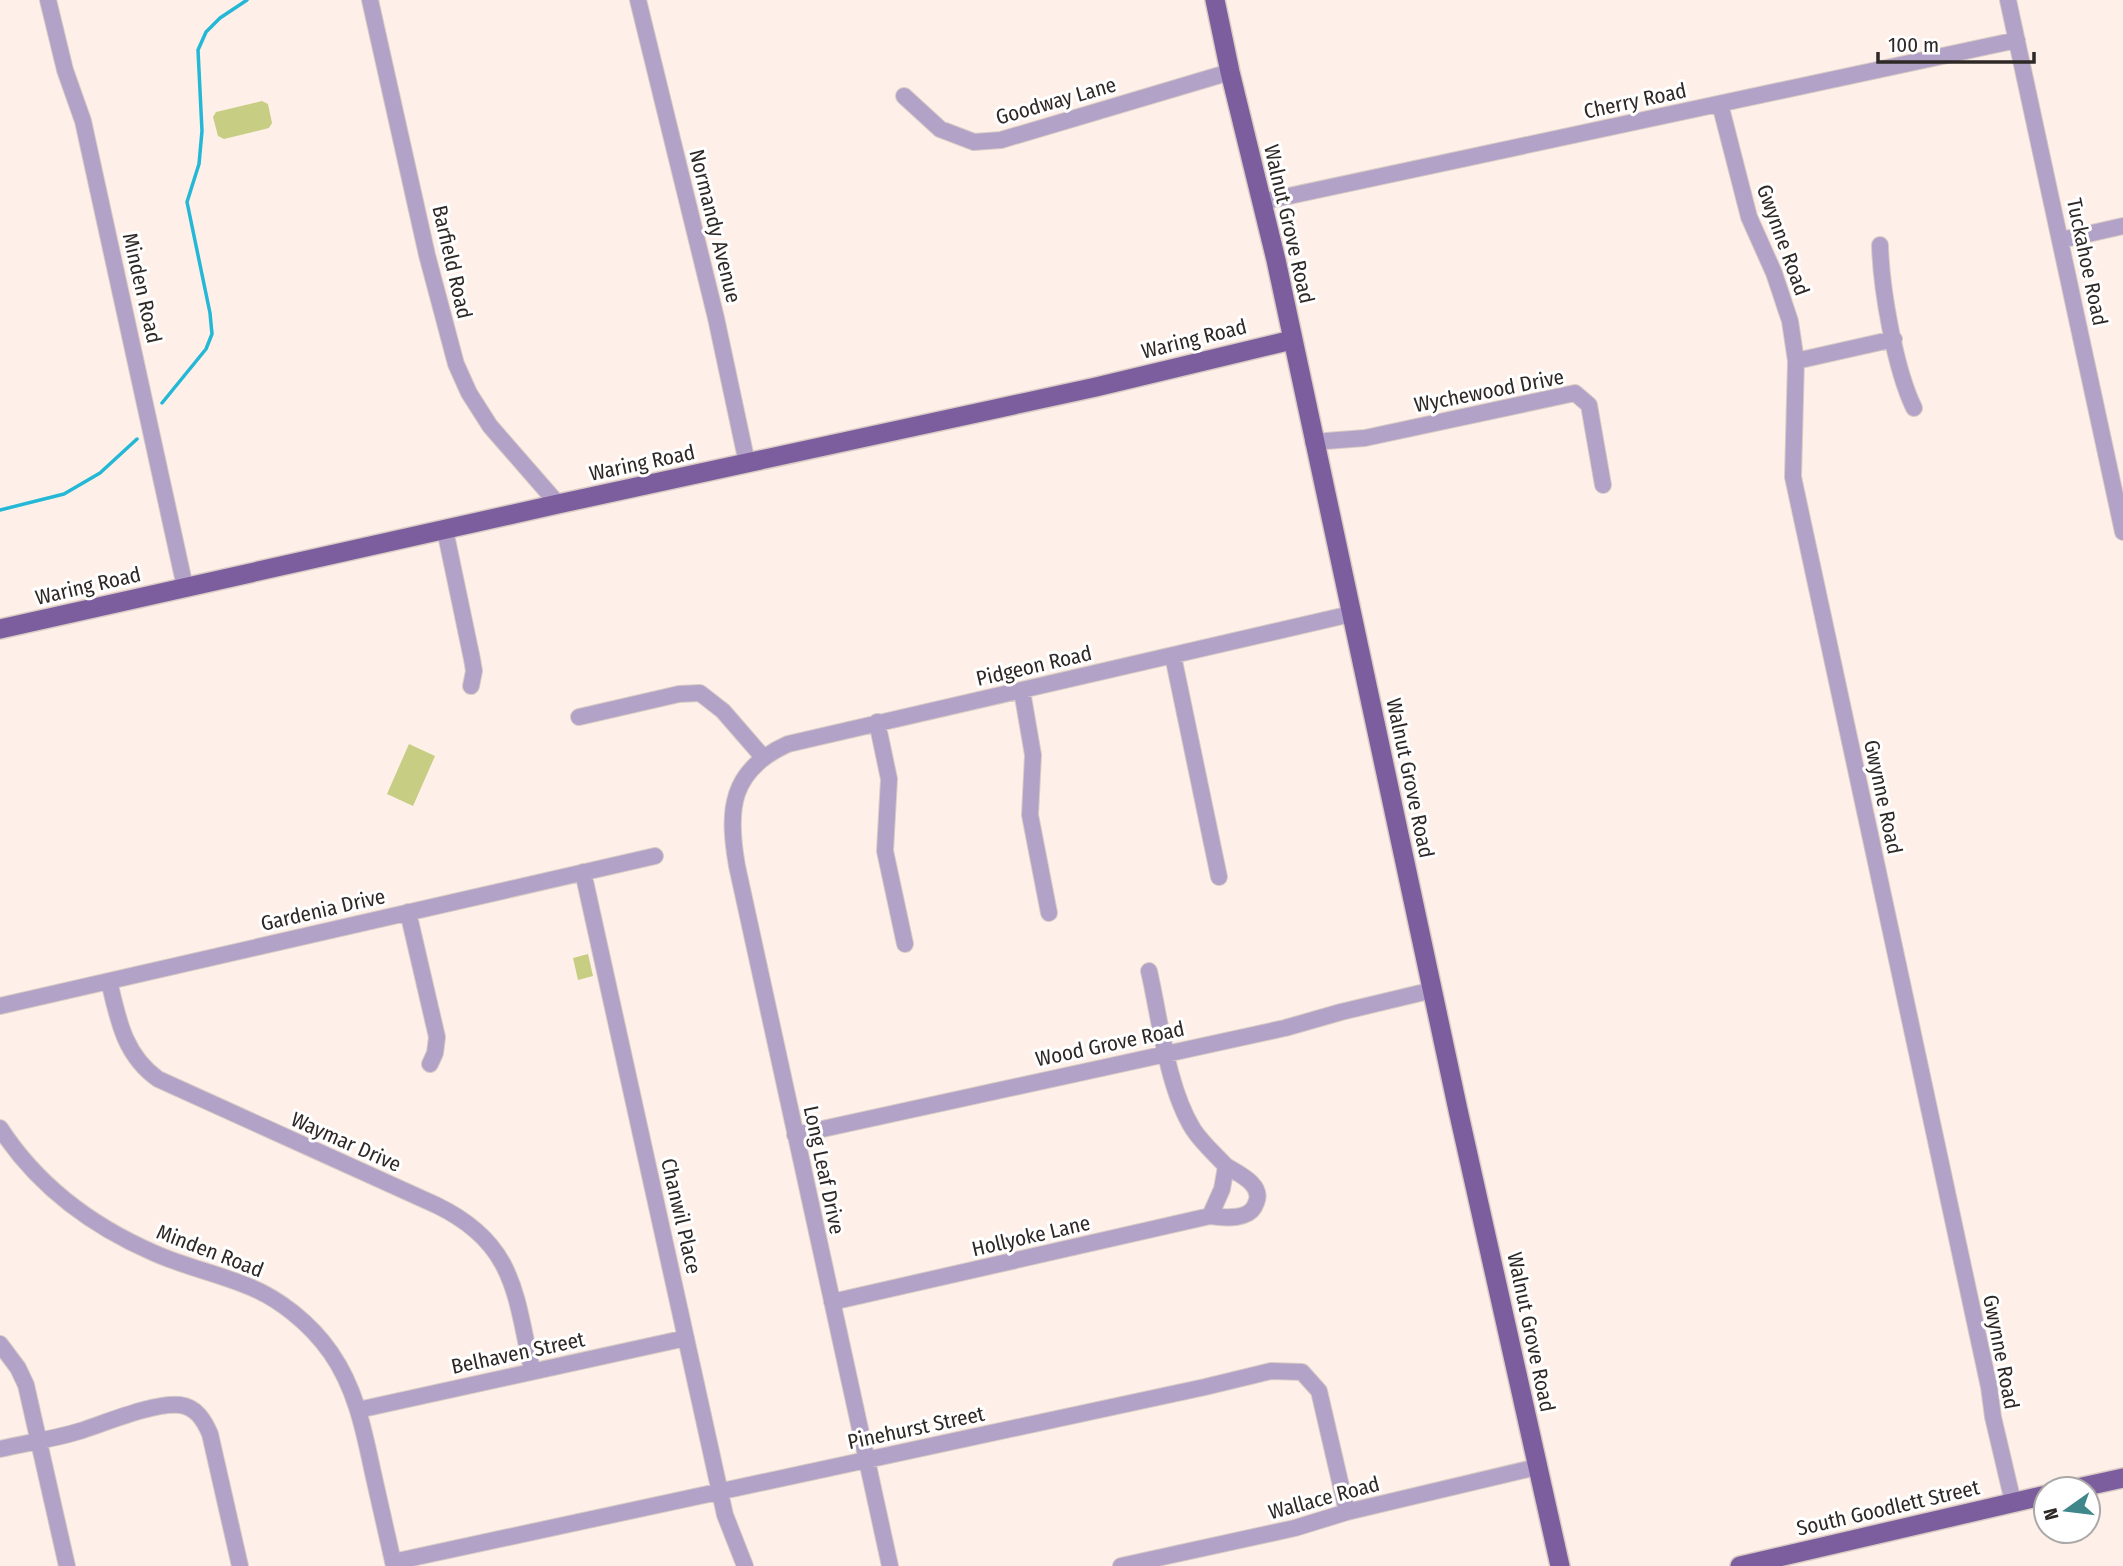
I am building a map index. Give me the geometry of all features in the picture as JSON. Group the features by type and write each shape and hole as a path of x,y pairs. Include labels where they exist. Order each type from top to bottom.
{"main road":[{"name":"Walnut Grove Road","path":"1215,0 1560,1566"},
{"name":"Waring Road","path":"0,628 558,503 1096,387 1292,340"},
{"path":"2102,1483 2123,1478"},
{"name":"South Goodlett Street","path":"1740,1566 2032,1498"}],"street":[{"name":"Minden Road","path":"48,0 65,70 83,121 185,587"},
{"name":"Barfield Road","path":"370,0 427,255 456,364 469,393 490,426 558,503"},
{"name":"Normandy Avenue","path":"638,0 716,318 747,463"},
{"name":"Tuckahoe Road","path":"2008,0 2123,532"},
{"name":"Cherry Road","path":"1261,202 2017,40"},
{"name":"Goodway Lane","path":"904,96 940,129 974,142 1001,139 1230,72"},
{"name":"Gwynne Road","path":"1720,104 1749,217 1774,273 1790,321 1796,361 1793,477 2013,1502"},
{"path":"2060,240 2123,226"},
{"path":"1880,245 1880,275 1906,391 1914,408"},
{"path":"1796,361 1894,339"},
{"name":"Wychewood Drive","path":"1313,442 1365,438 1575,393 1589,405 1603,485"},
{"path":"445,530 472,659 474,671 471,685"},
{"name":"Pidgeon Road","path":"742,784 763,757 788,744 1350,614"},
{"path":"1173,656 1219,877"},
{"path":"1022,691 1033,755 1030,815 1049,914"},
{"path":"579,717 679,694 700,693 723,711 763,757"},
{"path":"877,722 889,779 886,851 905,944"},
{"name":"Long Leaf Drive","path":"742,784 733,800 731,811 733,845 891,1566"},
{"name":"Gardenia Drive","path":"0,1006 655,856"},
{"name":"Chanwil Place","path":"583,872 720,1492 729,1530 744,1566"},
{"path":"408,912 437,1037 430,1064"},
{"path":"1149,971 1175,1090 1186,1116 1202,1142 1226,1166 1222,1189 1210,1216"},
{"name":"Waymar Drive","path":"110,981 126,1044 141,1065 158,1079 436,1205 460,1217 480,1232 500,1256 511,1279 532,1370"},
{"name":"Wood Grove Road","path":"795,1135 1285,1028 1433,990"},
{"name":"Minden Road","path":"0,1128 47,1185 116,1234 177,1263 247,1285 287,1309 314,1332 331,1353 349,1385 358,1410 393,1564"},
{"name":"Hollyoke Lane","path":"832,1302 1210,1216 1250,1213 1258,1198 1252,1184 1226,1166"},
{"name":"Belhaven Street","path":"358,1410 686,1338"},
{"path":"0,1344 23,1376 67,1566"},
{"name":"Pinehurst Street","path":"393,1564 1271,1371 1302,1372 1319,1391 1347,1512"},
{"path":"0,1449 171,1405 191,1409 205,1423 210,1434 240,1566"},
{"name":"Wallace Road","path":"1121,1566 1295,1528 1347,1512 1537,1467"}],"green space":[{"path":"262,101 268,104 272,123 269,128 224,139 218,136 213,117 216,112"},
{"path":"409,744 435,756 413,806 387,794"},
{"path":"588,954 593,976 578,980 573,958"}],"waterway":[{"path":"162,403 206,349 212,334 187,202 199,164 202,131 198,50 206,32 220,18 247,0"},
{"path":"0,510 64,494 100,473 137,439"}]}
